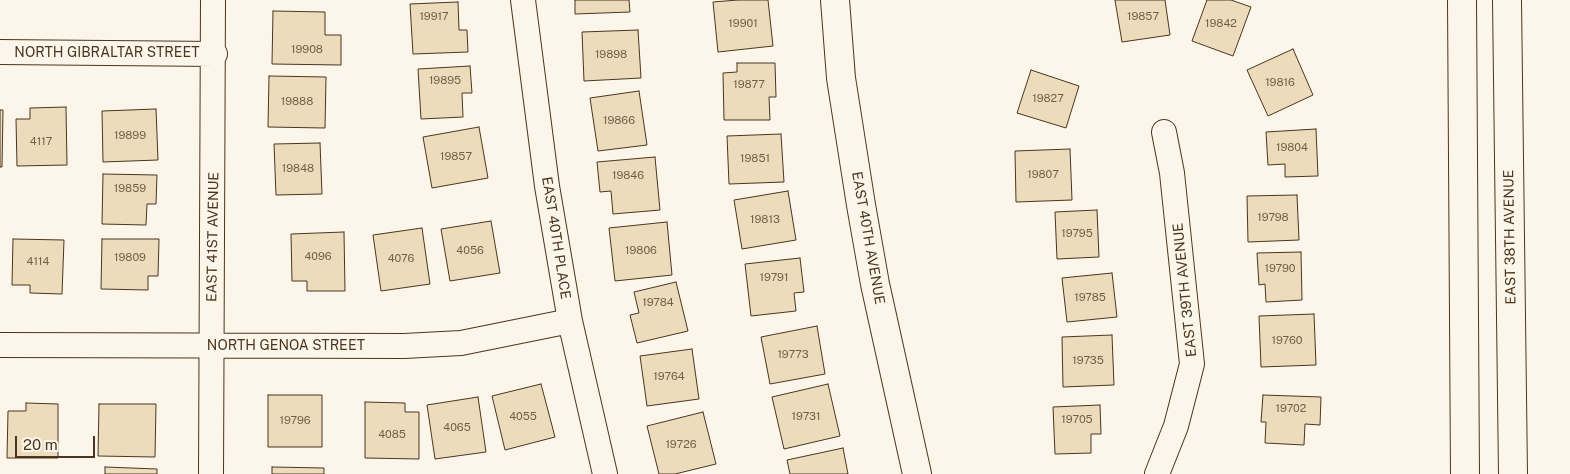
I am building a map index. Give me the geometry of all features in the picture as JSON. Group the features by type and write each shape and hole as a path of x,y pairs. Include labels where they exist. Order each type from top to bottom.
{"main road":[{"name":"EAST 40TH AVENUE","path":"835,0 842,78 862,214 877,293 917,474"},
{"path":"1462,0 1465,474"},
{"name":"EAST 38TH AVENUE","path":"1507,0 1513,474"}],"street":[{"name":"EAST 41ST AVENUE","path":"210,474 215,54 213,0"},
{"name":"EAST 40TH PLACE","path":"523,0 547,186 570,321 604,474"},
{"name":"NORTH GIBRALTAR STREET","path":"0,52 215,54"},
{"name":"EAST 39TH AVENUE","path":"1157,474 1176,426 1192,364 1172,174 1164,132"},
{"name":"NORTH GENOA STREET","path":"0,345 404,346 461,343 570,321"}],"building":[{"path":"575,0 629,0 630,12 575,14"},
{"path":"768,0 773,46 718,52 713,2"},
{"path":"1115,0 1165,0 1170,35 1122,42"},
{"path":"1207,0 1231,0 1251,7 1233,56 1192,41"},
{"path":"458,2 459,30 467,30 468,52 413,54 410,4"},
{"path":"273,11 325,12 325,35 341,35 341,65 272,64"},
{"path":"638,30 641,78 584,81 582,32"},
{"path":"1293,49 1313,95 1268,116 1247,70"},
{"path":"737,63 775,63 776,97 769,97 770,120 724,120 723,73 737,72"},
{"path":"470,66 472,93 462,93 463,117 421,119 418,69"},
{"path":"1031,70 1079,86 1066,128 1017,113"},
{"path":"269,76 326,77 325,128 268,127"},
{"path":"639,91 647,145 598,151 590,98"},
{"path":"66,107 67,165 17,166 16,119 30,119 30,108"},
{"path":"156,109 158,160 103,162 102,111"},
{"path":"0,110 3,110 2,167 0,167"},
{"path":"479,127 488,178 432,188 423,137"},
{"path":"1316,129 1318,176 1285,177 1285,164 1268,165 1266,132"},
{"path":"781,134 784,182 729,184 727,136"},
{"path":"320,143 322,194 276,195 274,144"},
{"path":"1070,149 1072,200 1016,202 1015,151"},
{"path":"655,157 660,210 613,214 611,191 600,192 597,162"},
{"path":"103,174 157,175 156,204 147,204 146,225 102,224"},
{"path":"788,191 796,240 742,249 734,200"},
{"path":"1297,195 1299,240 1248,242 1247,196"},
{"path":"1097,210 1099,257 1057,259 1055,212"},
{"path":"491,221 500,273 450,281 441,229"},
{"path":"667,222 672,275 615,281 609,228"},
{"path":"422,228 430,284 381,291 373,235"},
{"path":"344,232 345,291 307,291 307,281 292,281 291,234"},
{"path":"13,239 64,240 62,294 30,293 30,285 12,285"},
{"path":"102,239 159,239 158,276 148,276 148,290 101,289"},
{"path":"1301,252 1302,300 1266,302 1265,284 1259,285 1257,253"},
{"path":"800,258 804,292 794,293 796,311 751,316 745,264"},
{"path":"1112,273 1117,317 1067,322 1062,278"},
{"path":"676,282 688,331 637,343 630,315 639,313 634,292"},
{"path":"1314,314 1316,365 1261,367 1259,316"},
{"path":"817,326 825,374 770,384 761,337"},
{"path":"1112,335 1114,385 1063,387 1062,337"},
{"path":"692,349 699,399 647,406 640,356"},
{"path":"541,384 555,437 505,450 492,396"},
{"path":"828,384 840,436 784,449 772,397"},
{"path":"268,395 322,395 322,447 268,447"},
{"path":"1263,395 1321,397 1320,425 1305,424 1304,445 1265,443 1266,422 1261,422"},
{"path":"478,397 486,452 435,459 427,405"},
{"path":"365,402 405,403 405,412 419,412 419,459 365,458"},
{"path":"26,403 58,404 58,458 7,458 8,411 26,411"},
{"path":"99,404 156,404 155,457 98,456"},
{"path":"1100,405 1101,434 1091,434 1091,453 1055,454 1053,407"},
{"path":"703,412 716,464 675,474 659,474 647,426"},
{"path":"843,448 848,474 790,474 787,460"},
{"path":"105,467 157,469 157,474 105,474"},
{"path":"272,467 324,468 324,474 272,474"}]}
